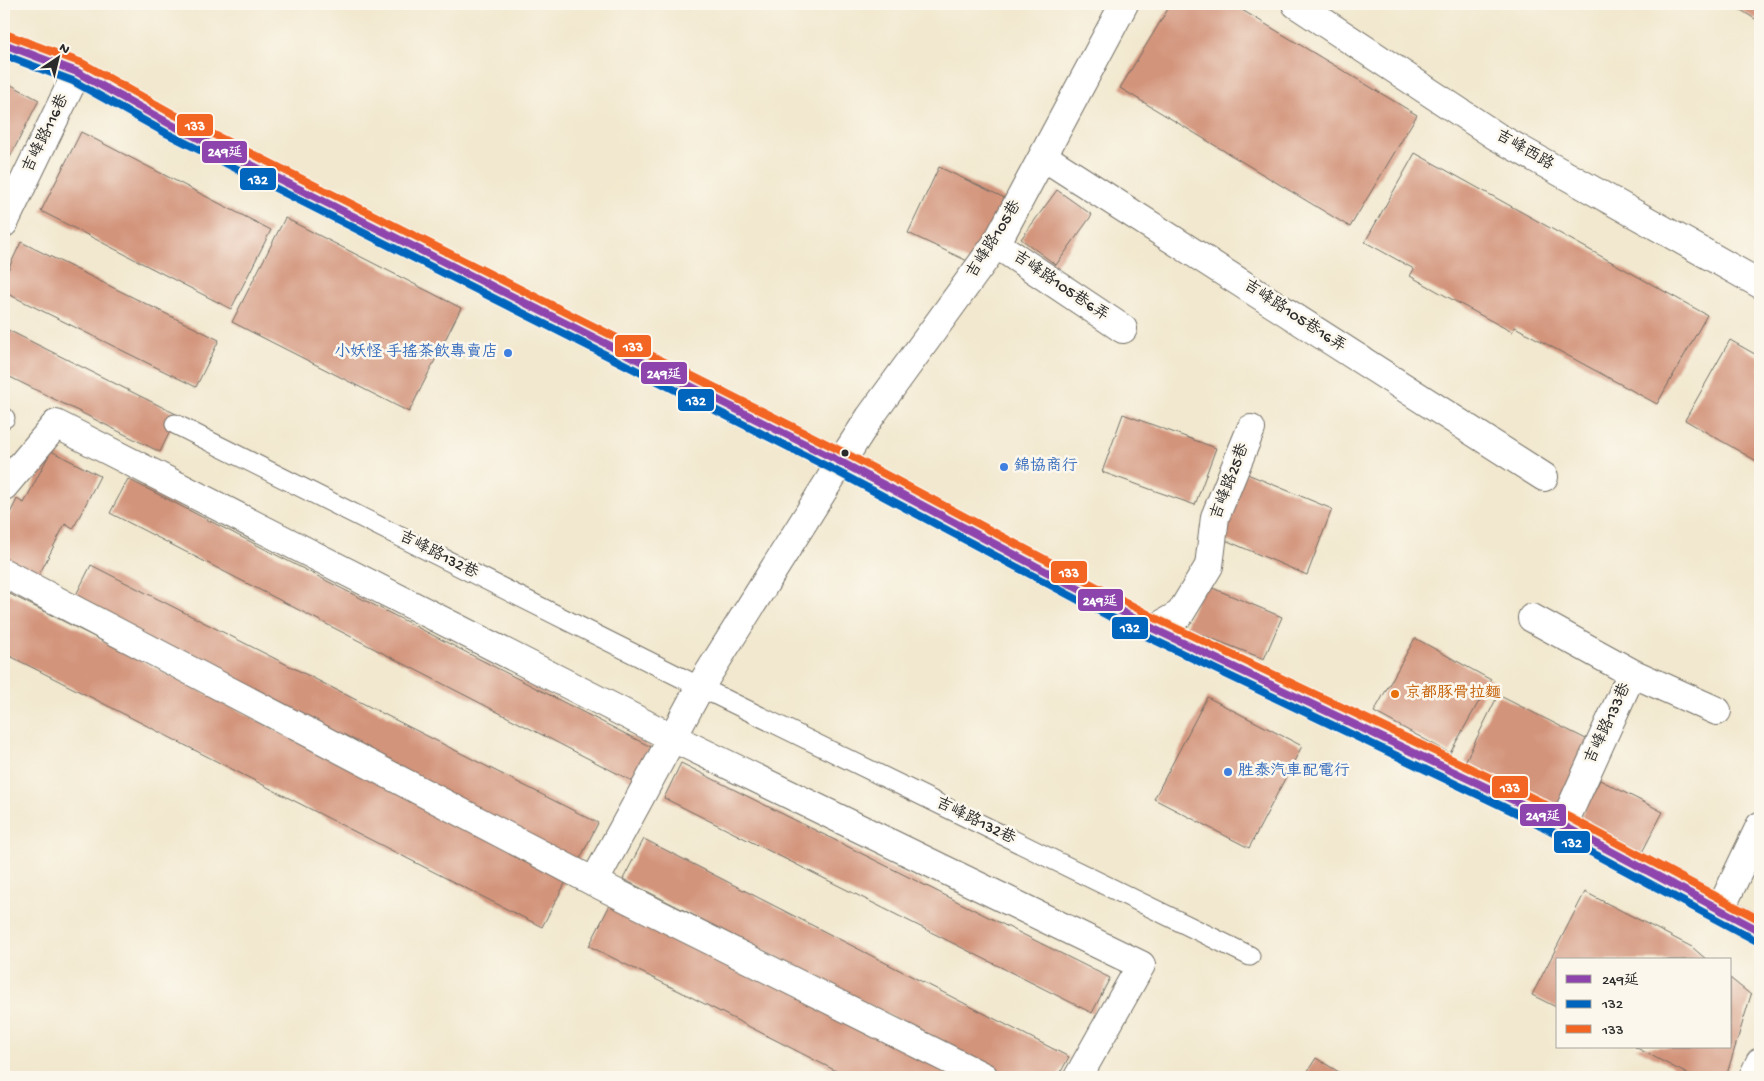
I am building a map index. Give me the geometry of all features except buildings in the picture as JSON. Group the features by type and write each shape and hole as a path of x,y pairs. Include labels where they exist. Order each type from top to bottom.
{"street":[{"name":"吉峰路105巷","path":"841,462 870,417 996,244 1124,4"},
{"name":"吉峰西路","path":"1296,4 1496,136 1760,284"},
{"path":"4,44 77,72 179,129 841,462 1154,629 1563,825 1721,908 1760,931"},
{"name":"吉峰路116巷","path":"4,223 77,72"},
{"name":"吉峰路105巷16弄","path":"1044,157 1544,477"},
{"name":"吉峰路105巷6弄","path":"996,244 1123,329"},
{"path":"4,486 56,424 673,738 1141,965 1078,1077"},
{"name":"吉峰路25巷","path":"1154,629 1180,614 1209,566 1214,517 1251,429"},
{"path":"594,882 700,687 841,462"},
{"path":"4,573 594,882 984,1077"},
{"name":"吉峰路133巷","path":"1532,618 1632,673 1563,825"},
{"path":"1632,673 1718,711"},
{"path":"1721,908 1760,826"},
{"path":"1752,1077 1760,1062"}],"lane":[{"name":"吉峰路132巷","path":"175,424 700,687 1250,956"}],"transit line":[{"name":"133","path":"8,35 82,63 175,115 845,453 1159,620 1539,801 1760,920"},
{"name":"249延","path":"4,44 77,72 170,124 841,462 1154,629 1534,810 1760,931"},
{"name":"132","path":"4,55 73,81 166,133 836,471 1150,638 1529,819 1755,940"}],"place":[{"name":"小妖怪 手搖茶飲專賣店","path":"508,353"},
{"name":"錦協商行","path":"1004,467"},
{"name":"京都豚骨拉麵","path":"1395,694"},
{"name":"胜泰汽車配電行","path":"1228,772"}]}
